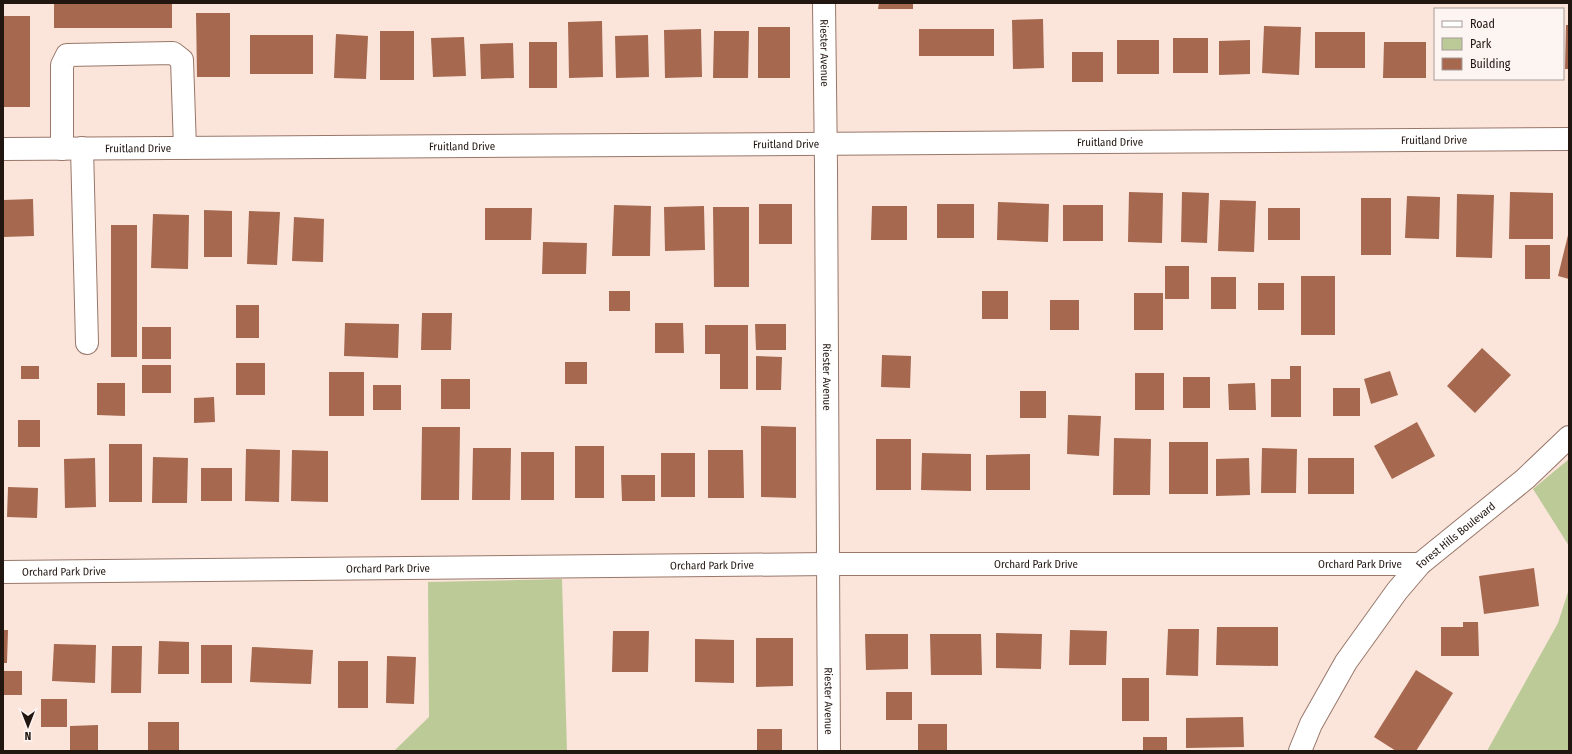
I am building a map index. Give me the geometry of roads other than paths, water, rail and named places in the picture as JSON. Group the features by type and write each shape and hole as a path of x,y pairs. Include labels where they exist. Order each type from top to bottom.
{"street":[{"name":"Riester Avenue","path":"824,3 829,751"},
{"path":"87,343 72,149 62,65 67,55 173,53 182,60 185,148"},
{"name":"Fruitland Drive","path":"3,149 1569,139"},
{"name":"Forest Hills Boulevard","path":"1300,751 1311,724 1346,662 1397,591 1420,564 1525,479 1569,437"},
{"name":"Orchard Park Drive","path":"3,572 828,564 1420,564"}]}
